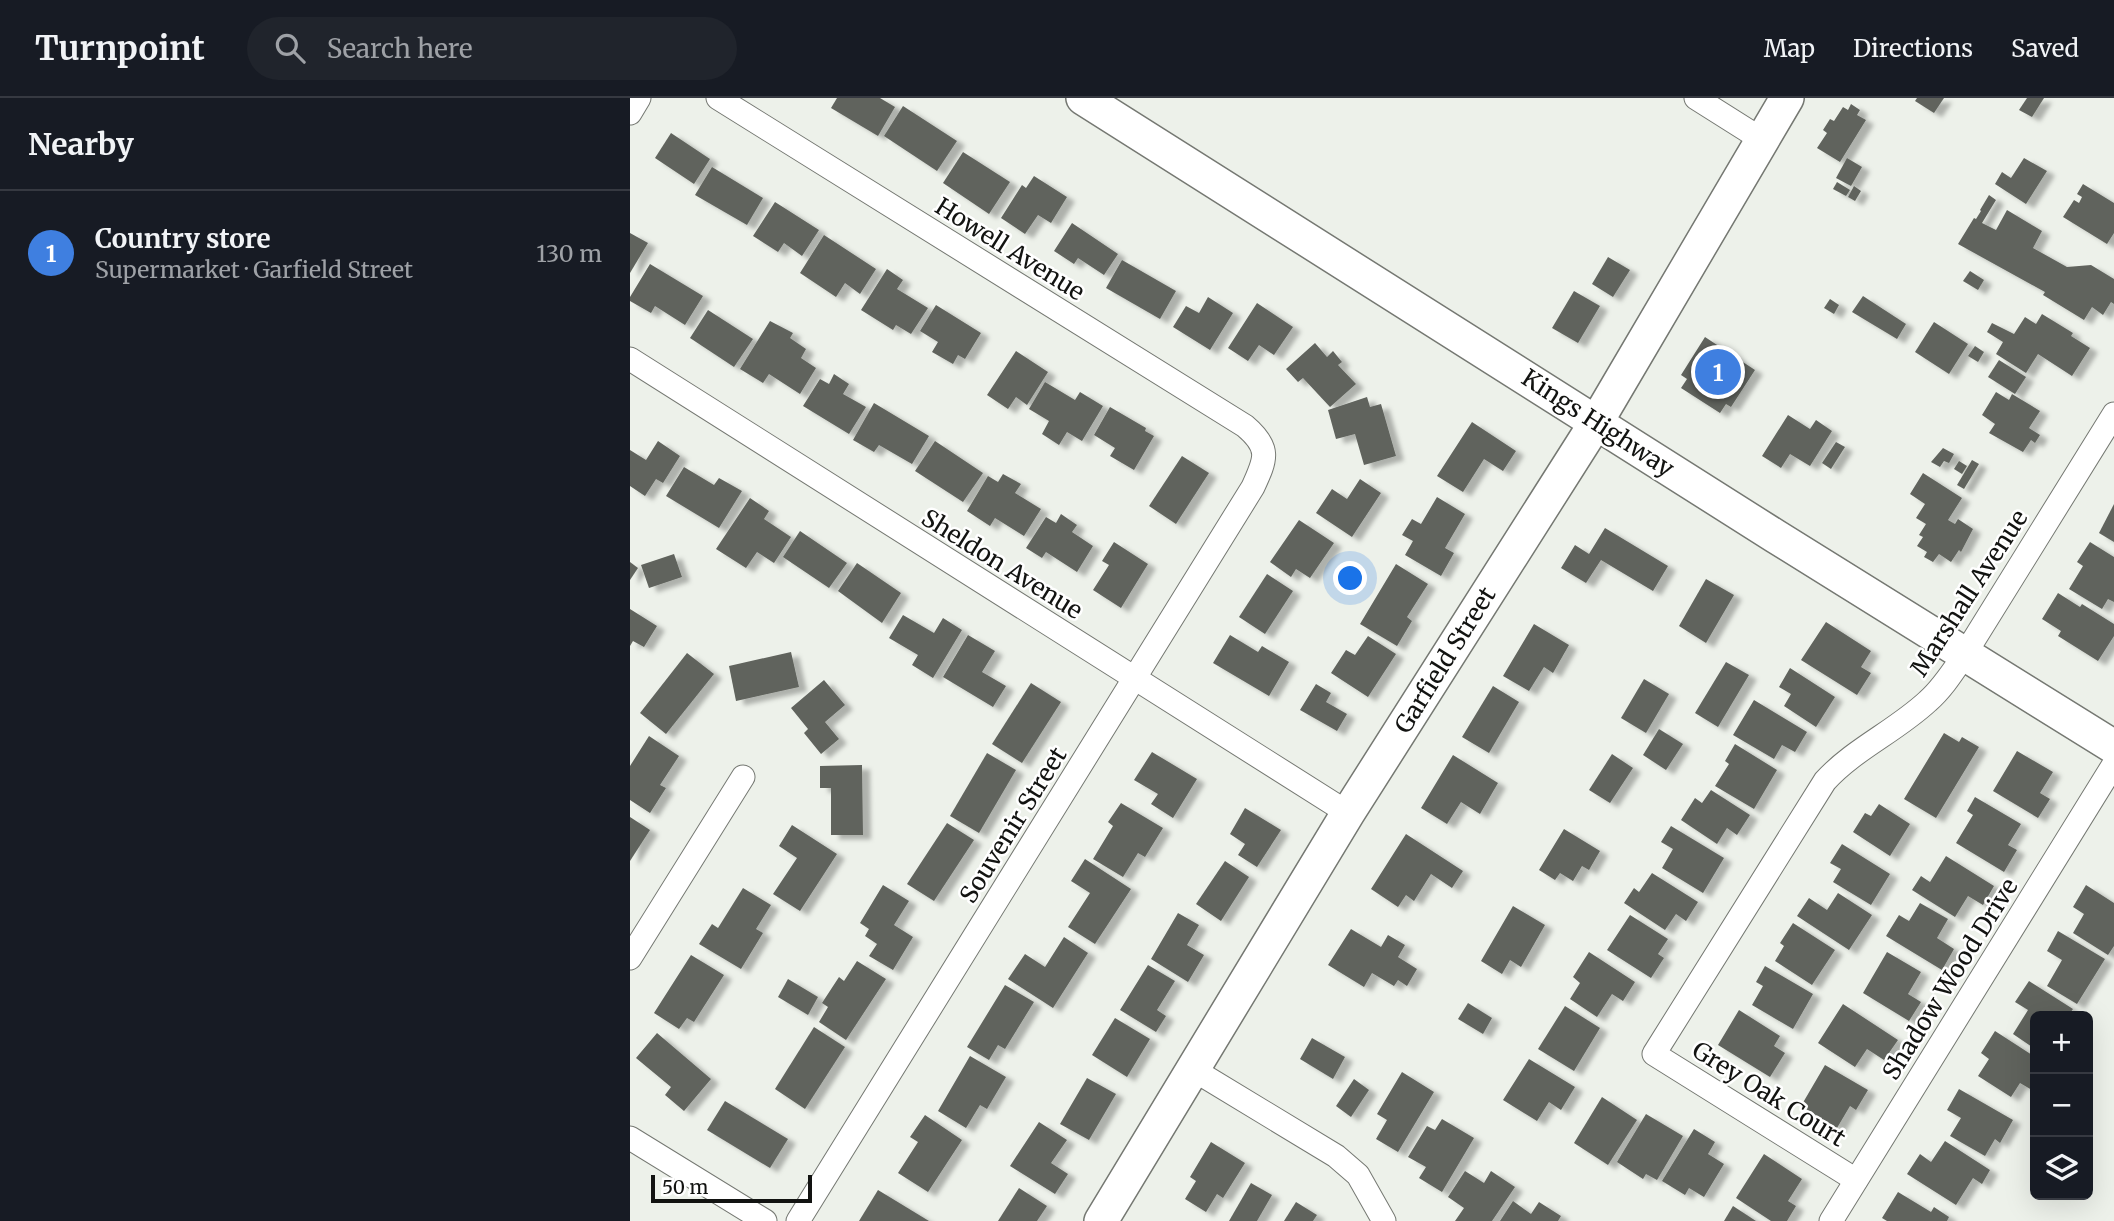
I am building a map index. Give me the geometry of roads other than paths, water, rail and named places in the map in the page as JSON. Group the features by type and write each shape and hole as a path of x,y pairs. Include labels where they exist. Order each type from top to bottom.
{"main road":[{"name":"Kings Highway","path":"1083,98 2114,747"},
{"name":"Garfield Street","path":"1101,1221 1348,813 1597,421 1787,98"}],"street":[{"path":"630,113 639,98"},
{"name":"Howell Avenue","path":"718,98 1245,426 1260,438 1264,453"},
{"path":"1696,98 1761,139"},
{"name":"Sheldon Avenue","path":"630,359 1348,813"},
{"name":"Marshall Avenue","path":"1654,1054 1825,781 1838,766 1929,701 1965,654 2114,414"},
{"name":"Souvenir Street","path":"798,1221 1253,487 1262,469 1264,453"},
{"name":"Shadow Wood Drive","path":"1831,1221 2114,764"},
{"path":"630,958 743,776"},
{"name":"Grey Oak Court","path":"1654,1054 1856,1180"},
{"path":"1194,1070 1336,1156 1358,1175 1384,1221"},
{"path":"630,1138 765,1221"}],"place":[{"name":"Country store","path":"1718,372"}]}
